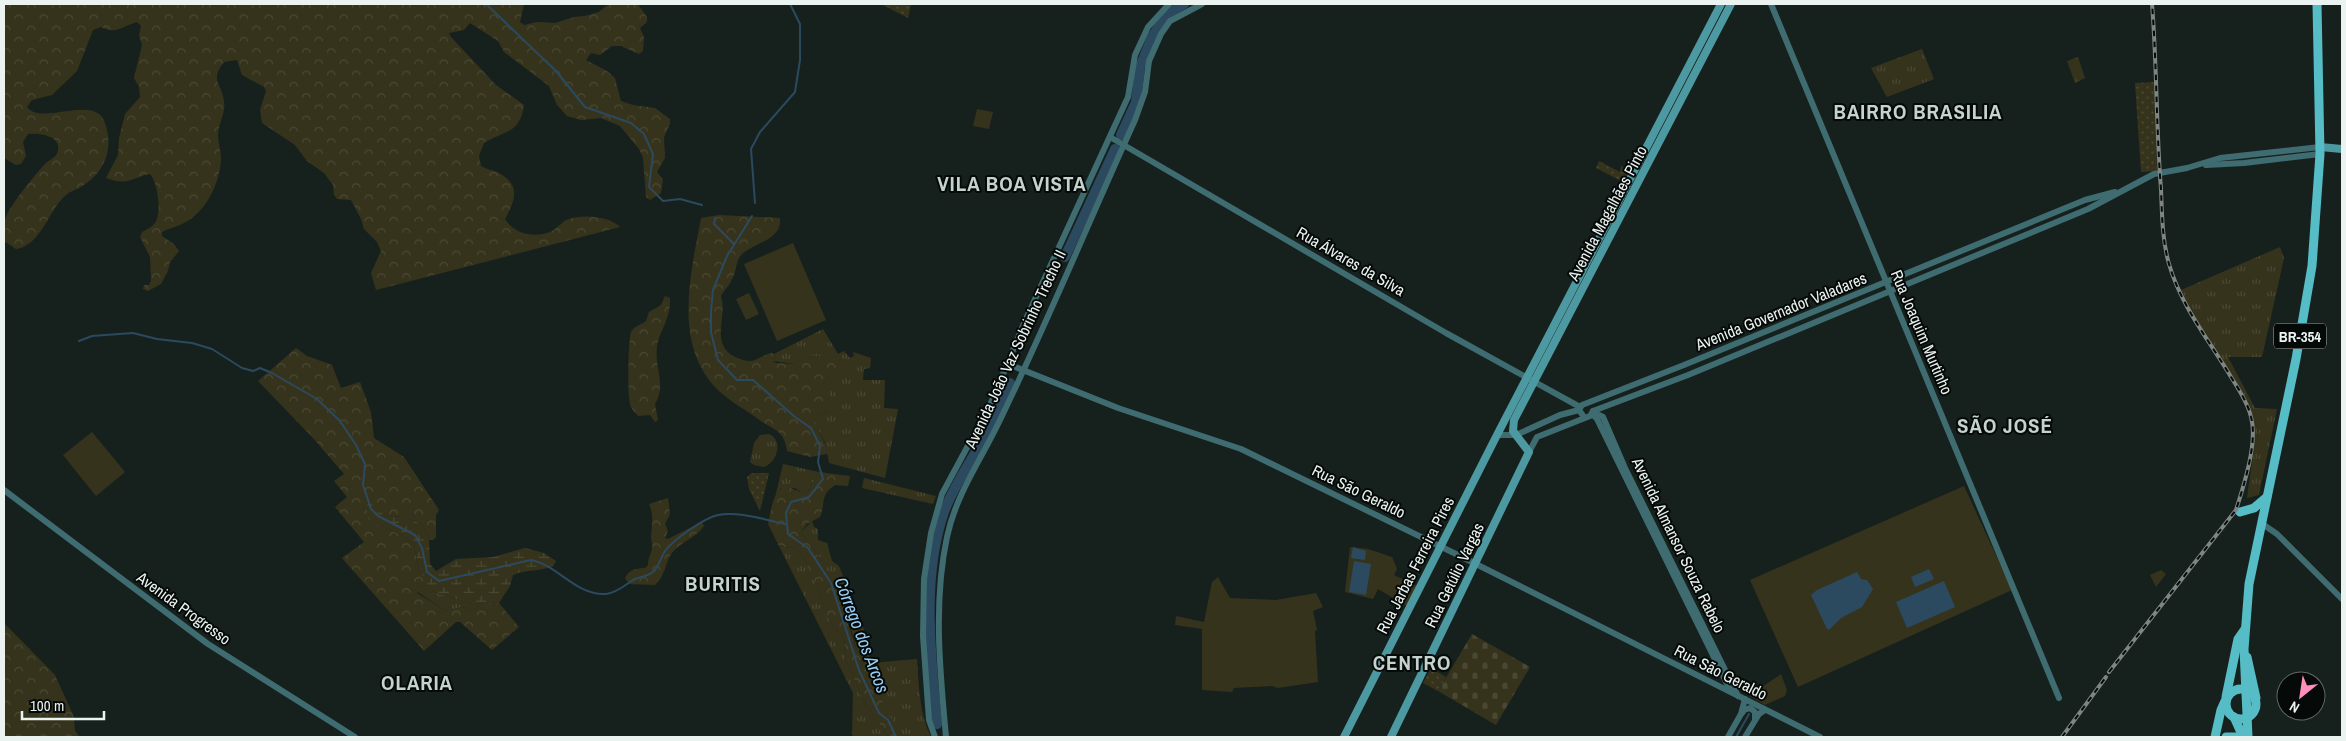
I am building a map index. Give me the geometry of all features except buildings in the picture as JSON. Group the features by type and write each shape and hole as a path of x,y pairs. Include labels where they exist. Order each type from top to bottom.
{"main road":[{"name":"Avenida Magalhães Pinto","path":"1579,288 1721,4"},
{"name":"Avenida Magalhães Pinto","path":"1498,434 1530,380 1731,4"},
{"name":"BR-354","path":"2248,737 2250,717 2245,689 2244,649 2249,584 2312,266 2320,150 2317,4"},
{"path":"2320,150 2342,149"},
{"name":"Avenida Magalhães Pinto","path":"1516,435 1513,431 1514,420 1530,380"},
{"name":"Rua Jarbas Ferreira Pires","path":"1344,737 1498,434"},
{"path":"1516,435 1528,452"},
{"name":"Rua Getúlio Vargas","path":"1392,737 1528,452"},
{"path":"2240,512 2254,508 2267,497"},
{"path":"2243,737 2233,716 2226,707 2226,699 2238,638 2245,628"},
{"path":"2244,649 2250,666 2257,704 2250,717 2252,737"},
{"path":"2215,737 2221,710 2231,692 2245,689 2252,692 2256,699"},
{"path":"2220,737 2223,725 2233,716 2250,717"},
{"path":"2226,737 2239,737"}],"street":[{"path":"935,737 929,720 923,636 924,580 931,532 942,494 991,402 1025,322 1112,138 1128,98 1136,56 1148,27 1169,4"},
{"name":"Avenida João Vaz Sobrinho Trecho II","path":"946,737 938,630 939,595 947,538 958,497 1000,421 1123,144 1136,120 1145,92 1149,61 1161,34 1170,21 1202,4"},
{"name":"Rua Joaquim Murtinho","path":"1771,4 2060,698"},
{"name":"Rua Álvares da Silva","path":"1112,138 1579,408"},
{"name":"Avenida Governador Valadares","path":"1584,417 1592,412 1688,375 2088,209 2154,174 2197,165 2244,163 2320,150"},
{"name":"Avenida Governador Valadares","path":"1579,408 2084,200 2123,189"},
{"name":"Rua São Geraldo","path":"1008,364 1118,408 1241,449 1475,563 1820,737"},
{"path":"1684,366 1688,375"},
{"path":"1588,404 1592,412"},
{"path":"1498,434 1516,435 1579,408 1584,417"},
{"name":"Avenida Almansor Souza Rabelo","path":"1592,412 1598,419 1731,692"},
{"name":"Avenida Almansor Souza Rabelo","path":"1592,412 1602,416 1625,468 1741,697"},
{"name":"Rua Getúlio Vargas","path":"1528,452 1537,437 1584,417"},
{"name":"Avenida Progresso","path":"4,490 208,644 355,737"},
{"path":"2262,523 2277,534 2342,599"},
{"path":"1741,697 1741,714"},
{"path":"1728,737 1741,714 1747,708 1753,710 1756,715 1754,722"},
{"path":"1745,737 1759,714 1765,710"},
{"path":"932,730 938,733 945,728"}],"green space":[{"path":"4,4 524,4 520,22 524,25 537,22 555,23 574,17 585,16 599,12 606,6 613,4 640,4 639,6 647,17 647,22 640,28 644,37 643,51 639,54 621,46 612,46 600,55 591,53 586,60 607,71 615,78 621,101 655,108 670,119 670,124 664,137 665,158 657,172 663,179 661,193 650,200 646,197 643,158 639,149 620,126 601,118 581,120 567,116 557,105 549,86 504,52 498,41 470,23 464,30 449,33 451,37 496,85 524,105 519,121 515,126 484,143 479,156 481,166 505,177 513,187 514,199 505,219 519,231 537,235 550,232 566,220 575,217 603,218 610,220 620,227 376,290 371,273 381,251 377,242 364,229 351,200 337,199 334,195 333,185 324,173 307,161 295,145 262,123 260,110 266,91 264,87 242,75 237,60 224,62 217,74 224,105 218,131 221,159 218,178 210,196 199,212 184,223 162,232 162,236 174,244 179,251 170,262 168,271 161,284 148,291 143,289 144,285 149,285 151,281 150,257 140,237 142,232 155,223 157,218 159,205 153,178 150,174 129,181 106,178 118,155 119,138 125,114 140,97 139,87 134,78 142,45 139,35 141,26 137,22 115,30 101,27 93,30 77,71 52,95 32,100 27,107 33,112 41,113 83,110 99,114 104,121 108,133 108,151 98,172 86,184 67,194 32,241 16,249 4,241 3,226 6,216 28,184 45,164 56,155 58,146 53,138 48,136 28,134 23,142 26,156 21,164 16,165 4,158"},
{"path":"881,4 911,4 908,18"},
{"path":"1922,49 1934,79 1887,97 1871,68"},
{"path":"2078,57 2085,78 2075,83 2067,61"},
{"path":"2155,82 2157,171 2141,172 2135,83"},
{"path":"977,109 993,112 989,129 973,126"},
{"path":"1599,161 1620,172 1621,166 1633,172 1627,184 1596,168"},
{"path":"719,215 780,218 780,225 772,236 747,250 738,260 735,273 721,296 723,304 721,337 727,351 735,357 748,361 753,361 772,353 774,354 773,361 776,363 795,364 806,356 826,357 837,366 835,373 827,378 823,384 833,401 833,406 815,419 827,449 827,454 810,457 787,451 781,434 725,396 715,387 702,369 694,349 689,328 690,284 701,218"},
{"path":"793,243 826,320 777,341 744,264"},
{"path":"2280,247 2284,258 2262,357 2228,357 2255,408 2277,409 2259,495 2247,498 2254,448 2253,416 2238,386 2194,316 2181,290"},
{"path":"749,293 759,314 746,320 736,299"},
{"path":"665,296 670,298 670,305 657,347 660,390 655,404 658,420 655,422 650,415 638,416 631,407 628,382 629,347 632,330 646,321 649,312 661,305"},
{"path":"823,329 838,354 844,351 850,358 854,356 853,352 871,358 870,368 864,369 863,380 885,380 884,408 898,409 885,478 829,463 825,442 816,426 815,419 829,409 828,393 823,384 827,378 835,373 826,357 806,356 795,364 773,361 774,354"},
{"path":"296,348 307,356 332,365 341,388 360,382 371,412 374,438 404,457 439,510 436,515 436,537 433,540 429,540 423,525 405,517 385,516 370,504 369,520 407,538 414,545 419,569 429,585 418,587 417,593 446,611 462,607 474,610 485,602 499,603 519,627 492,650 460,622 456,622 424,651 342,558 364,542 335,507 347,497 334,481 344,474 313,438 258,381"},
{"path":"92,432 125,472 96,496 63,455"},
{"path":"769,434 776,441 777,451 775,456 764,467 754,465 750,462 754,443 760,435"},
{"path":"783,464 819,472 808,491 803,493 795,488 781,488 775,498"},
{"path":"819,472 850,476 848,486 835,485 830,489 825,496 820,517 807,524 801,532 832,575 858,654 901,737 888,737 863,699 845,658 844,638 829,620 818,588 810,576 806,561 801,553 792,548 779,546 768,524 773,502 778,492 786,486 803,493 808,491"},
{"path":"752,473 769,473 760,511 749,489 747,477"},
{"path":"864,478 936,496 933,504 862,488"},
{"path":"1964,486 2012,590 1798,687 1750,580"},
{"path":"668,498 670,514 665,524 668,531 665,538 668,539 701,522 704,526 697,534 671,554 661,578 655,585 629,584 625,578 627,575 633,570 645,568 648,565 652,551 652,516 649,504"},
{"path":"370,503 385,516 405,517 423,525 429,540 430,564 436,571 456,559 493,557 525,548 544,553 556,561 553,566 548,568 513,575 510,586 499,603 485,602 475,605 431,591 419,569 414,545 407,538 369,520 366,506"},
{"path":"812,521 814,527 818,529 818,540 827,543 832,561 839,566 863,626 871,663 917,659 922,709 931,737 901,737 899,734 858,654 844,605 822,561 801,532"},
{"path":"779,546 792,548 801,553 806,561 829,620 844,638 845,658 863,699 888,737 856,737 852,735 853,693"},
{"path":"1350,547 1368,549 1392,557 1397,569 1394,575 1417,586 1407,606 1378,589 1373,599 1345,592"},
{"path":"2161,570 2166,574 2156,587 2150,575"},
{"path":"1218,577 1230,598 1276,600 1316,593 1323,607 1313,611 1317,630 1315,631 1318,682 1278,688 1272,686 1234,688 1232,692 1202,690 1202,629 1175,625 1176,616 1204,622 1212,582"},
{"path":"429,585 431,591 475,605 485,602 474,610 462,607 446,611 416,591 418,587"},
{"path":"4,623 55,675 74,717 75,731 80,737 4,737"},
{"path":"1472,634 1530,667 1496,725 1438,691"},
{"path":"1431,668 1446,677 1438,691 1423,683"},
{"path":"1781,674 1787,690 1785,696 1765,705 1749,696"}],"water":[{"path":"1353,547 1366,551 1365,560 1351,558"},
{"path":"1354,561 1371,564 1366,595 1349,592"},
{"path":"1929,569 1934,579 1915,587 1911,577"},
{"path":"1857,572 1861,579 1867,580 1873,589 1862,607 1841,618 1829,630 1827,629 1811,595 1817,590"},
{"path":"1944,581 1955,607 1907,628 1896,602"}],"waterway":[{"path":"486,4 556,71 585,107 631,123 644,134 653,154 649,187 663,201 680,199 702,205"},
{"name":"Córrego dos Arcos","path":"755,203 751,149 760,132 795,92 800,60 800,24 790,4"},
{"path":"1121,135 1136,102 1140,67 1152,37 1167,14 1184,4"},
{"path":"1065,257 1115,149"},
{"name":"Córrego dos Arcos","path":"752,216 727,256 713,290 711,332 718,360 737,380 753,380 795,417 811,428 820,446 818,462 823,479 809,497 791,502 786,513 788,534 808,548 831,583 859,670 879,713 888,720 896,737"},
{"path":"715,218 714,224 734,244"},
{"path":"79,341 92,336 133,333 157,339 192,343 212,349 242,368 253,371 260,368 272,373 317,399 340,421 356,445 365,464 363,485 371,509 378,516 415,535 422,548 427,572 439,581 531,560 541,563 585,590 606,594 619,590 633,580 651,573 656,569 669,546 689,530 712,517 735,514 786,524"},
{"path":"937,724 932,671 930,617 932,564 937,538 944,512 951,496 987,432 1010,383"},
{"path":"1736,737 1749,714"}],"railway":[{"path":"2109,672 2236,510 2249,464 2253,439 2250,412 2245,401 2188,308 2169,264 2162,217 2152,4"},
{"path":"2062,737 2106,677"}],"district":[{"name":"BAIRRO BRASILIA","path":"1918,111"},
{"name":"VILA BOA VISTA","path":"1012,183"},
{"name":"SÃO JOSÉ","path":"2005,425"},
{"name":"BURITIS","path":"723,583"},
{"name":"CENTRO","path":"1412,662"},
{"name":"OLARIA","path":"417,682"}]}
